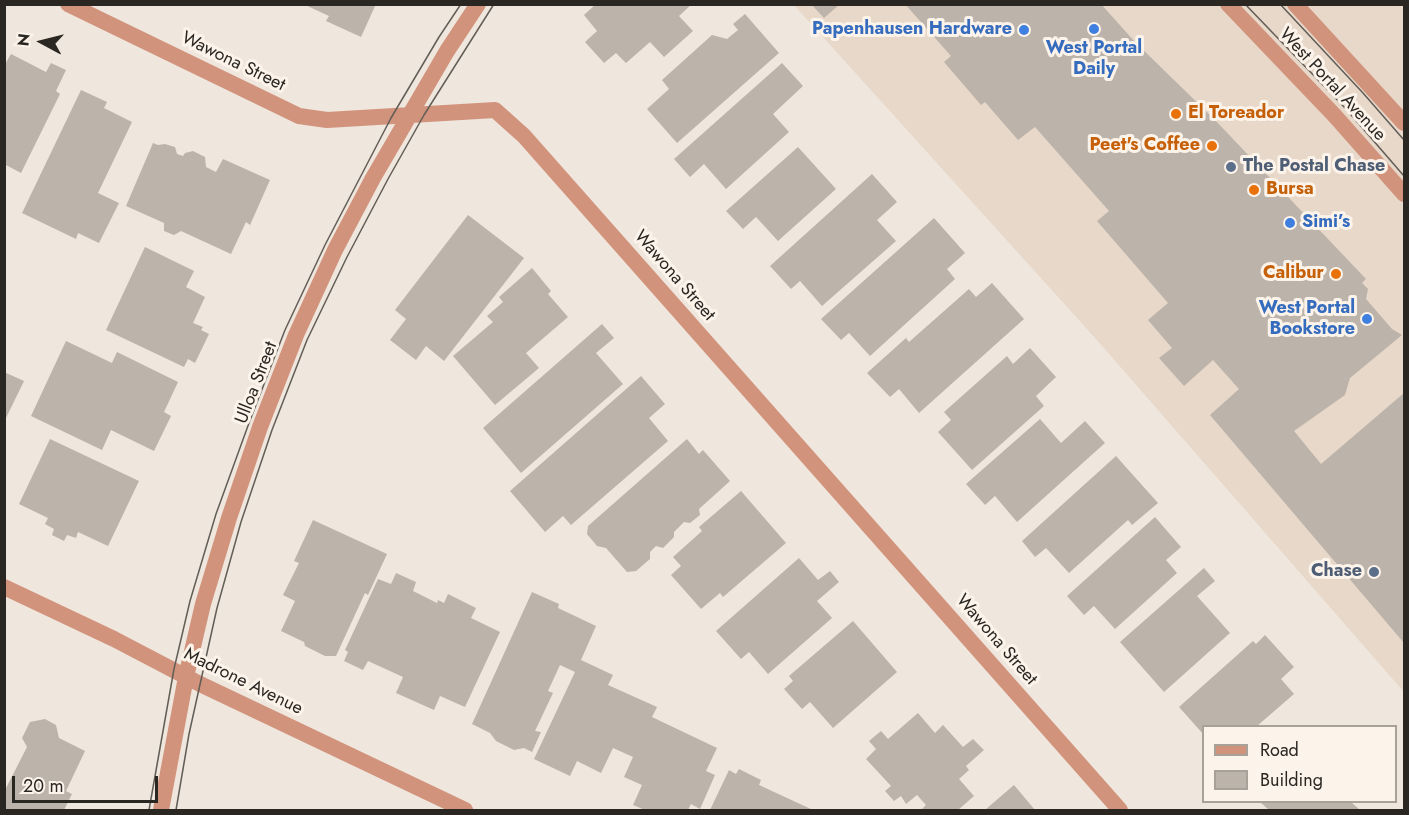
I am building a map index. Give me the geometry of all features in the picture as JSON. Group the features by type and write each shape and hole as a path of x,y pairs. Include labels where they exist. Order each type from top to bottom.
{"street":[{"name":"Wawona Street","path":"68,4 299,116 327,120 495,110 524,136 1120,810"},
{"name":"Ulloa Street","path":"161,810 186,677 203,604 260,427 296,335 335,250 409,116 478,4"},
{"name":"West Portal Avenue","path":"1228,4 1335,116 1404,194"},
{"name":"West Portal Avenue","path":"1295,4 1404,123"},
{"name":"Madrone Avenue","path":"4,587 465,810"}],"shaded area":[{"path":"794,5 1404,5 1404,692 1096,339"}],"building":[{"path":"303,4 376,4 361,37 326,21 329,16"},
{"path":"596,4 692,4 679,16 693,31 664,57 650,42 626,63 616,53 604,63 585,42 597,31 584,15"},
{"path":"811,4 840,4 824,18"},
{"path":"905,4 1101,4 1135,42 1214,119 1366,279 1362,283 1368,289 1366,299 1392,329 1402,335 1350,378 1345,395 1294,431 1321,464 1404,393 1404,643 1210,415 1239,389 1213,360 1184,386 1159,358 1172,348 1148,320 1168,303 1097,221 1109,211 1035,127 1018,140 985,102 981,105 944,62 951,56"},
{"path":"745,14 779,53 677,143 647,109 669,89 662,80 712,35 727,39 738,30 733,24"},
{"path":"11,54 46,72 51,63 66,70 56,91 60,94 21,173 4,164 4,66"},
{"path":"782,63 803,86 773,114 789,132 726,189 704,164 690,177 674,159"},
{"path":"81,90 107,102 104,108 132,122 98,193 119,203 99,243 78,233 76,239 22,213"},
{"path":"153,143 175,147 177,154 183,156 193,151 205,157 206,167 216,172 223,159 270,180 250,225 246,222 231,254 181,231 174,235 164,231 164,223 126,206"},
{"path":"798,147 836,189 778,241 756,217 743,229 726,211"},
{"path":"872,174 897,202 877,220 896,241 822,306 800,281 791,289 770,266"},
{"path":"468,215 524,258 444,361 426,346 416,360 390,340 406,319 395,310"},
{"path":"934,218 965,253 947,269 955,279 870,356 849,333 841,340 821,319"},
{"path":"145,247 194,271 186,287 205,297 193,323 203,327 201,330 209,334 195,363 188,359 184,367 106,330"},
{"path":"532,268 551,291 548,294 568,317 526,353 539,368 495,405 453,356 493,322 487,316 503,302 499,297"},
{"path":"992,283 1024,319 919,413 899,389 890,397 867,373 906,338 909,342 969,289 976,297"},
{"path":"602,324 614,338 596,353 623,384 521,473 483,428"},
{"path":"66,341 112,363 117,352 178,382 164,412 171,416 154,451 111,430 102,450 31,416"},
{"path":"1030,348 1056,377 1036,396 1044,406 972,470 938,432 951,420 944,412 1007,356 1013,364"},
{"path":"4,372 24,381 4,422"},
{"path":"641,376 665,404 649,418 668,441 571,525 563,516 545,532 510,491"},
{"path":"1040,419 1061,443 1085,421 1105,443 1017,522 995,496 985,505 966,484"},
{"path":"50,439 139,481 108,546 78,532 76,538 67,535 64,541 52,535 54,529 45,524 48,518 19,504"},
{"path":"687,439 699,454 703,450 730,481 699,509 700,515 690,523 684,522 674,532 674,537 663,548 656,546 650,552 650,559 636,571 627,572 606,548 597,546 587,534 588,526"},
{"path":"1116,456 1158,503 1132,525 1128,520 1069,573 1046,548 1035,557 1022,541"},
{"path":"741,491 786,543 723,597 720,593 701,609 671,575 681,566 673,557 702,531 699,527"},
{"path":"1155,517 1181,547 1166,560 1177,573 1115,629 1094,606 1084,615 1067,596"},
{"path":"313,520 387,554 368,595 365,593 336,656 325,656 281,631 295,601 283,595 299,563 294,561"},
{"path":"799,558 818,580 830,571 839,582 817,601 832,618 768,674 749,652 741,659 716,631"},
{"path":"1204,568 1215,581 1197,596 1230,633 1164,692 1120,642"},
{"path":"396,573 416,582 413,591 437,603 438,600 444,603 448,594 476,608 471,618 500,632 465,707 440,696 434,710 396,693 403,677 368,661 363,670 344,661 348,652 345,650 378,579 391,584"},
{"path":"532,592 559,604 558,608 596,626 581,660 613,675 608,685 657,707 652,717 717,748 706,771 715,775 700,809 691,804 688,810 645,810 633,805 642,785 624,777 633,757 613,748 601,773 577,761 570,776 534,759 575,672 560,665 548,691 553,693 535,731 541,732 532,752 524,748 514,750 496,741 490,733 472,724"},
{"path":"853,621 897,672 833,728 810,702 802,709 784,689 793,681 789,676"},
{"path":"1265,635 1294,667 1281,679 1294,694 1258,725 1202,725 1202,733 1179,707 1253,641 1256,644"},
{"path":"918,713 935,733 943,725 963,747 973,739 984,750 966,766 969,770 959,779 974,796 958,810 921,810 926,805 917,795 906,804 901,796 894,801 885,791 891,786 866,759 876,749 869,741 881,731 888,739"},
{"path":"45,719 56,725 59,738 85,751 66,791 72,794 64,810 4,810 4,792 27,747 22,738 30,722"},
{"path":"739,769 761,780 759,785 813,810 710,810 729,770 736,774"},
{"path":"1014,785 1035,810 985,810"},
{"path":"1261,803 1352,803 1360,810 1269,810"}],"tram line":[{"path":"149,810 174,669 190,601 216,514 249,423 285,330 325,245 391,118 461,4"},
{"path":"176,810 189,734 217,608 241,522 272,430 307,340 388,179 424,115 494,4"},
{"path":"1245,4 1346,109 1404,176"},
{"path":"1280,4 1404,140"}],"place":[{"name":"West Portal Daily","path":"1094,29"},
{"name":"Papenhausen Hardware","path":"1024,30"},
{"name":"El Toreador","path":"1176,114"},
{"name":"Peet's Coffee","path":"1212,146"},
{"name":"The Postal Chase","path":"1231,167"},
{"name":"Bursa","path":"1254,190"},
{"name":"Simi’s","path":"1290,223"},
{"name":"Calibur","path":"1336,274"},
{"name":"West Portal Bookstore","path":"1367,319"},
{"name":"Chase","path":"1374,572"}]}
